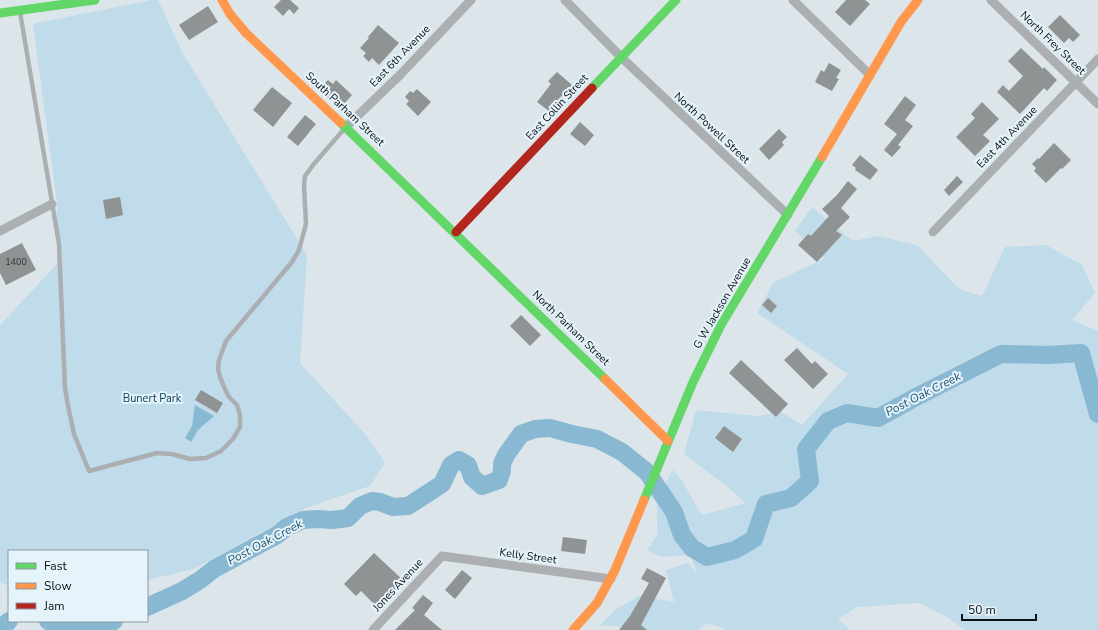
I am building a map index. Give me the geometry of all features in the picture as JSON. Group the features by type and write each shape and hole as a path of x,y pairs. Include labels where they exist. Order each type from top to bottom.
{"street":[{"path":"0,13 71,2 95,0"},
{"name":"South Parham Street","path":"222,0 225,8 246,33 456,232"},
{"name":"East 6th Avenue","path":"346,127 400,75 470,0"},
{"name":"North Powell Street","path":"565,0 621,57 788,216"},
{"name":"East Collin Street","path":"456,232 676,0"},
{"path":"794,0 870,75"},
{"name":"G W Jackson Avenue","path":"579,628 611,580 693,382 721,326 788,216 901,22 918,0"},
{"name":"North Frey Street","path":"991,0 1098,104"},
{"name":"East 4th Avenue","path":"933,232 1098,59"},
{"path":"0,231 52,204"},
{"name":"North Parham Street","path":"456,232 667,443"},
{"name":"Kelly Street","path":"442,556 611,580"},
{"name":"Jones Avenue","path":"372,630 442,556"}],"lane":[{"path":"20,11 58,244 65,388 74,434 89,471 157,453 172,454 190,459 206,458 221,452 233,440 240,428 240,414 237,405 229,397 220,377 218,369 219,360 226,341 292,262 299,250 306,224 305,176 346,127"}],"green space":[{"name":"Bunert Park","path":"151,0 158,0 183,54 307,255 300,363 367,436 385,463 370,486 308,507 194,569 148,580 148,550 8,550 8,585 0,582 0,325 57,264 57,203 33,24"},
{"path":"812,207 853,241 878,236 917,245 959,289 982,296 1005,247 1046,245 1082,265 1095,293 1072,320 1098,331 1098,630 965,630 950,619 920,603 857,607 838,619 850,630 727,630 708,623 698,630 641,630 639,628 600,625 615,610 639,596 674,602 666,570 689,563 698,576 690,555 661,557 647,550 657,535 657,498 673,470 682,481 702,515 746,503 724,484 684,454 696,410 757,416 781,412 802,425 848,374 757,313 774,282 824,259 795,231"}],"water":[{"path":"195,405 214,416 198,430 191,442 185,438 192,426"}],"building":[{"path":"281,0 290,0 299,8 294,14 289,9 283,16 274,7"},
{"path":"846,0 865,0 870,4 850,26 835,12"},
{"path":"208,6 218,22 189,40 179,25"},
{"path":"1060,15 1080,35 1073,42 1069,38 1064,43 1048,27"},
{"path":"378,25 399,43 379,65 372,58 369,62 363,56 366,53 360,48"},
{"path":"1021,48 1057,80 1047,91 1044,88 1020,114 997,92 1003,85 1009,91 1023,76 1008,61"},
{"path":"829,63 841,70 836,78 839,79 832,91 815,82 821,70 824,72"},
{"path":"557,72 572,85 556,102 550,112 537,102 551,84 548,81"},
{"path":"328,80 333,84 336,80 352,95 343,105 335,97 331,101 325,95 328,92 322,86"},
{"path":"272,87 292,103 273,127 253,110"},
{"path":"417,89 431,102 418,116 406,104 409,101 405,97 410,91 413,93"},
{"path":"905,96 916,105 905,120 913,126 898,145 901,147 892,157 884,150 897,134 884,124"},
{"path":"982,102 999,119 983,135 990,141 975,156 956,137 975,118 971,114"},
{"path":"305,115 316,124 298,146 287,137"},
{"path":"580,122 594,135 585,146 570,134"},
{"path":"779,129 787,137 782,142 784,145 769,160 759,149"},
{"path":"1054,143 1071,160 1046,183 1034,171 1036,168 1032,164 1038,158 1039,159"},
{"path":"860,155 878,170 870,180 855,170 856,168 852,165"},
{"path":"957,176 963,182 949,196 944,190"},
{"path":"848,181 857,189 841,208 850,217 836,231 842,235 817,262 798,245 808,234 811,236 829,216 822,209 837,195"},
{"path":"120,197 123,215 106,219 103,200"},
{"path":"22,243 36,270 6,285 0,273 0,254"},
{"path":"768,298 777,306 771,313 762,305"},
{"path":"521,315 541,335 530,346 510,326"},
{"path":"797,348 812,364 815,361 828,374 813,389 784,360"},
{"path":"741,360 788,404 776,417 729,373"},
{"path":"201,390 223,403 217,413 195,400"},
{"path":"724,426 742,439 733,452 715,438"},
{"path":"563,537 587,540 585,554 561,551"},
{"path":"374,553 404,581 378,608 361,591 356,596 344,584"},
{"path":"647,568 666,578 641,625 647,630 619,630 630,616 649,583 641,579"},
{"path":"462,570 472,578 455,599 445,590"},
{"path":"423,595 433,603 424,615 442,630 395,630 415,610 412,608"}],"waterway":[{"name":"Post Oak Creek","path":"148,607 182,591 214,569 277,535 287,527 303,520 332,520 348,518 360,506 372,501 380,502 393,507 408,506 442,484 451,465 459,460 468,465 472,477 482,486 499,480 502,471 502,464 506,455 521,434 535,429 550,428 597,439 622,452 647,472 674,512 682,535 692,548 707,557 735,550 754,539 766,504 791,498 810,481 806,449 828,421 847,413 878,418 1001,354 1048,355 1081,353 1098,414"},
{"name":"Post Oak Creek","path":"2,630 4,625 8,622"},
{"name":"Post Oak Creek","path":"52,622 82,628 102,627 112,622"}],"traffic: fast":[{"path":"0,13 95,0"},
{"path":"592,88 676,0"},
{"path":"341,123 605,379"},
{"path":"644,500 693,382 721,325 822,157"}],"traffic: slow":[{"path":"222,0 230,14 246,33 341,123"},
{"path":"822,157 901,22 918,0"},
{"path":"605,379 668,441"},
{"path":"573,630 597,603 615,570 644,500"}],"traffic: jam":[{"path":"456,232 592,88"}]}
